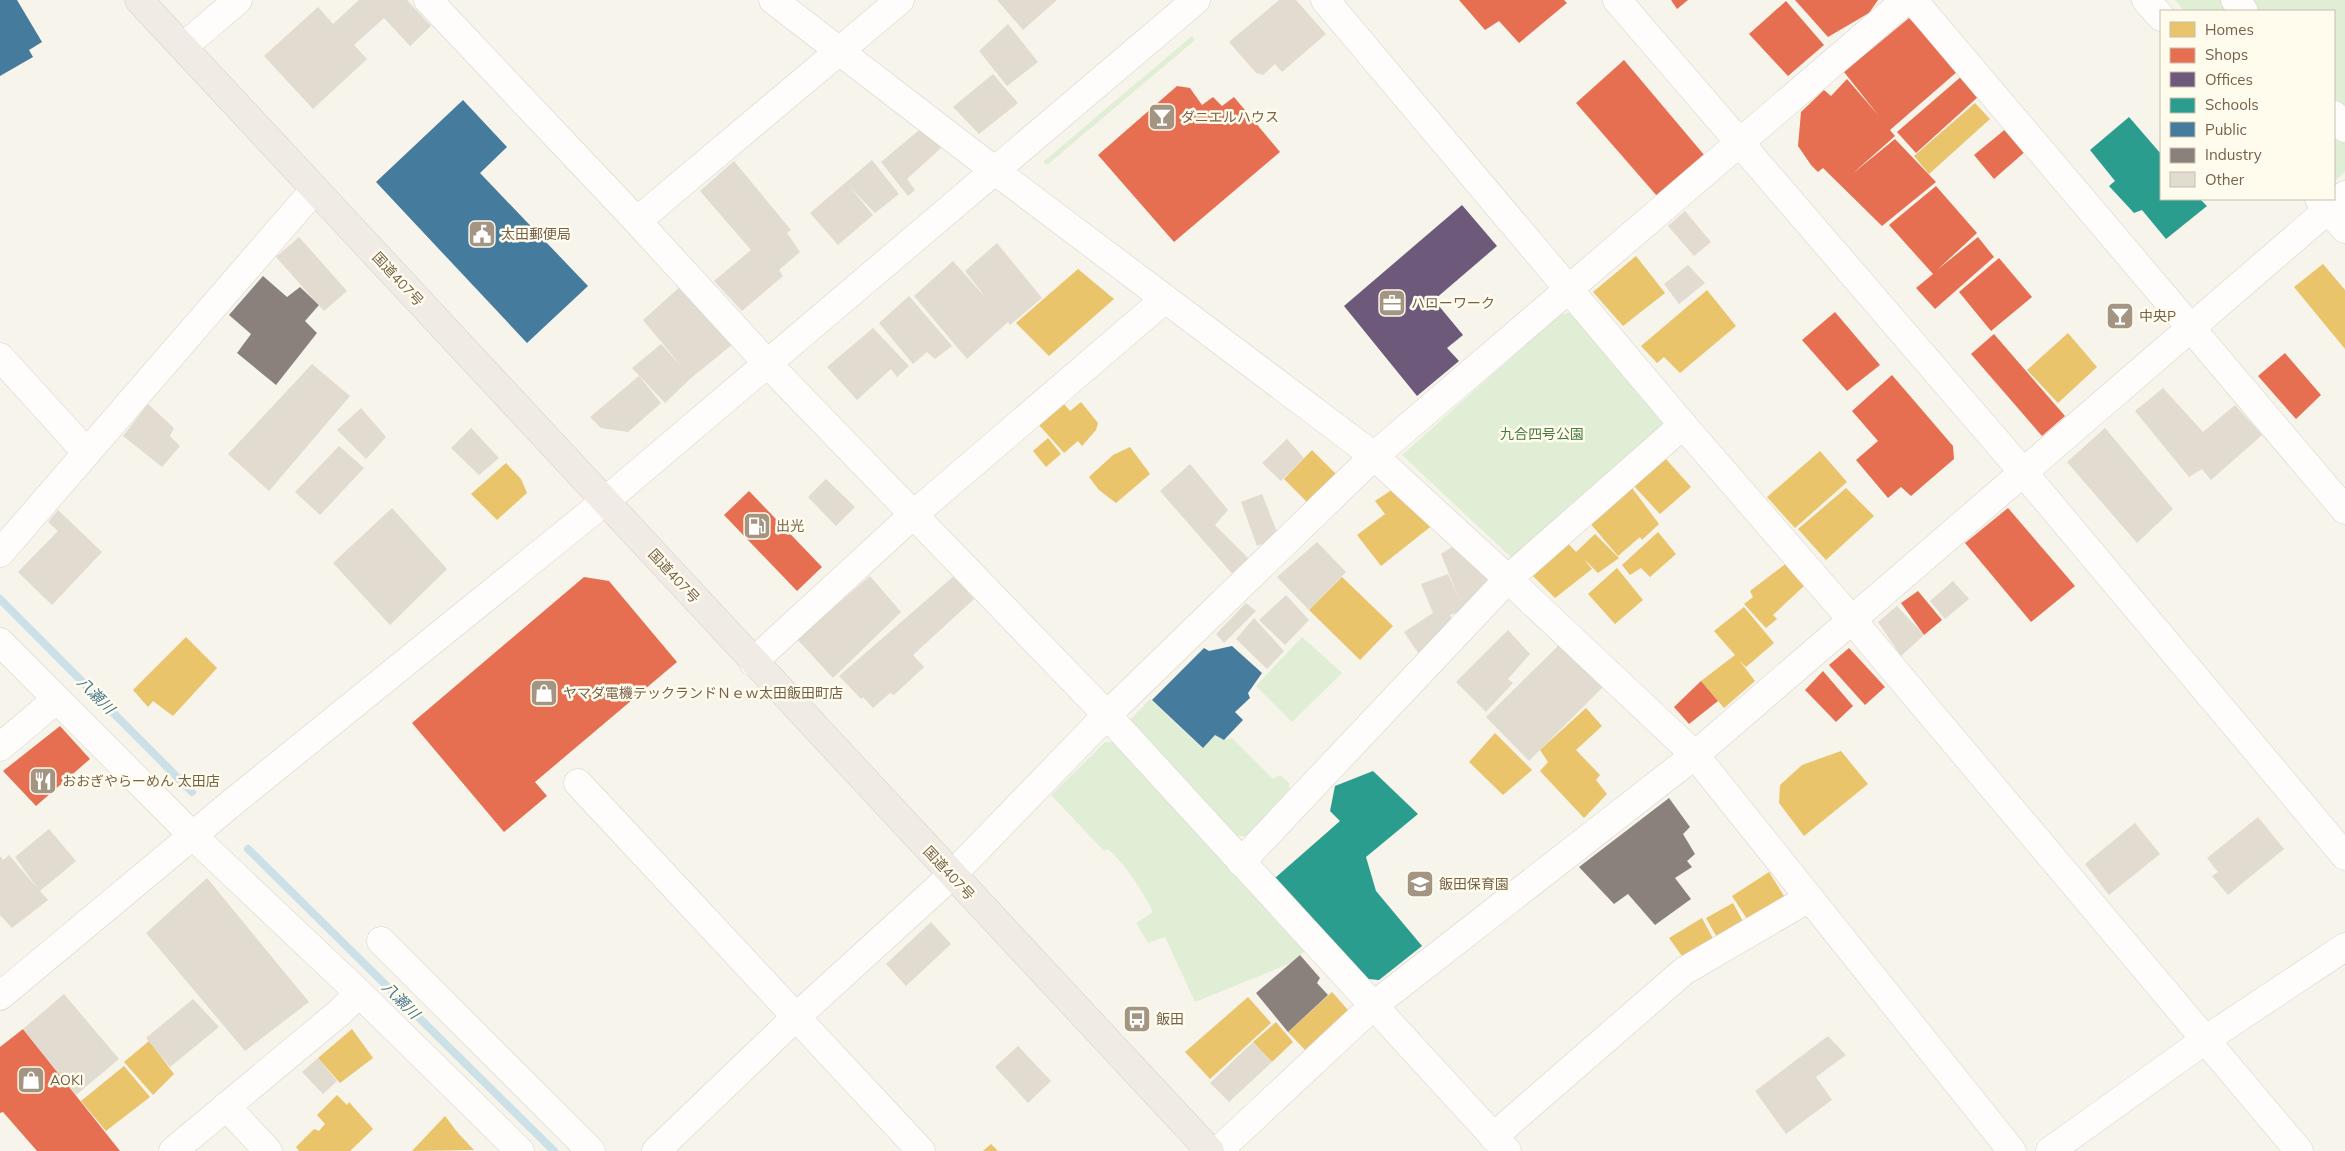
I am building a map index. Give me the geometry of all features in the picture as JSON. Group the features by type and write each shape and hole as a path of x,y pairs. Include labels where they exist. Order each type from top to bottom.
{"highway":[{"name":"国道407号","path":"139,0 604,502 1210,1151"}],"street":[{"path":"183,47 238,0"},
{"path":"428,0 637,221 766,362 1107,715 1500,1144 1684,972 1809,898"},
{"path":"773,0 994,170 1374,456 1508,578 1695,755 2012,1151"},
{"path":"637,221 900,0"},
{"path":"0,996 193,836 604,502 766,362 1196,0"},
{"path":"1325,0 1683,425 1852,620 2299,1151"},
{"path":"1617,0 2023,472 2345,856"},
{"path":"656,1151 795,1018 952,875 1107,715 1374,456 1571,290 1738,142 1906,0"},
{"path":"1913,0 2345,510"},
{"path":"2146,0 2160,16"},
{"path":"2234,0 2243,10"},
{"path":"2335,116 2345,128"},
{"path":"0,553 315,189"},
{"path":"1218,1151 1373,1006 1695,755 2191,328 2334,208"},
{"path":"754,662 913,515 1165,299"},
{"path":"0,357 87,453"},
{"path":"1242,862 1508,578 1683,425"},
{"path":"0,642 193,836 359,993 520,1151"},
{"path":"0,747 56,700"},
{"path":"578,783 921,1151"},
{"path":"381,941 591,1151"},
{"path":"2050,1151 2205,1040 2345,947"},
{"path":"173,1151 340,1012 359,993"},
{"path":"226,1106 268,1151"}],"green space":[{"path":"2175,0 2345,0 2345,172 2335,181 2335,10 2183,10"},
{"path":"1192,36 1195,40 1047,165 1043,162"},
{"name":"九合四号公園","path":"1573,312 1668,425 1515,561 1402,455 1559,315"},
{"path":"1302,637 1342,673 1292,722 1256,686"},
{"path":"1150,699 1202,748 1215,735 1224,740 1232,738 1273,779 1280,775 1289,783 1290,794 1251,836 1237,836 1129,721"},
{"path":"1105,742 1116,742 1306,950 1291,963 1195,1002 1165,937 1148,943 1136,923 1153,912 1134,879 1122,863 1108,849 1104,851 1051,795"}],"building: Homes":[{"path":"1975,103 1990,119 1929,174 1914,156"},
{"path":"1636,256 1665,293 1623,326 1593,292"},
{"path":"2323,264 2345,290 2345,349 2294,287"},
{"path":"1078,269 1114,299 1049,356 1016,323"},
{"path":"1707,290 1736,326 1680,373 1664,357 1657,363 1641,346"},
{"path":"2068,333 2097,367 2058,403 2027,370"},
{"path":"1081,402 1098,423 1096,430 1082,446 1078,441 1064,453 1039,425 1064,404 1070,411"},
{"path":"1048,438 1061,454 1046,467 1033,451"},
{"path":"1130,447 1150,474 1116,503 1099,490 1089,477 1113,455"},
{"path":"1312,450 1338,476 1310,505 1284,479"},
{"path":"1820,451 1847,482 1795,528 1767,497"},
{"path":"1665,458 1691,487 1660,514 1634,486"},
{"path":"506,463 521,479 527,493 497,520 471,494"},
{"path":"1632,488 1659,524 1642,540 1640,537 1618,556 1589,522"},
{"path":"1846,488 1874,516 1826,560 1798,529"},
{"path":"1393,489 1434,524 1381,566 1357,535 1385,514 1375,501"},
{"path":"1658,532 1676,554 1650,577 1641,568 1630,575 1622,565"},
{"path":"1595,534 1619,558 1598,573 1583,558 1592,569 1555,598 1528,571 1564,539 1576,552"},
{"path":"1788,562 1805,585 1773,615 1777,619 1766,628 1744,604 1753,597 1750,591"},
{"path":"1617,568 1643,600 1615,624 1588,594"},
{"path":"1342,577 1393,626 1360,660 1309,610"},
{"path":"1744,607 1774,643 1746,667 1739,660 1755,681 1724,708 1701,681 1735,655 1714,631"},
{"path":"186,637 217,668 173,716 153,701 148,707 133,690"},
{"path":"1586,708 1602,726 1576,750 1600,775 1596,780 1607,794 1584,818 1540,771 1548,762 1540,750"},
{"path":"1495,733 1532,770 1503,795 1469,762"},
{"path":"1841,751 1868,784 1804,836 1779,803 1780,785 1802,765"},
{"path":"1769,872 1784,896 1749,922 1732,896"},
{"path":"1733,903 1746,927 1719,941 1706,918"},
{"path":"1702,918 1717,946 1687,963 1669,938"},
{"path":"1332,992 1348,1010 1305,1050 1288,1032"},
{"path":"1248,997 1271,1023 1210,1079 1185,1052"},
{"path":"1276,1022 1293,1042 1272,1062 1253,1042"},
{"path":"352,1029 373,1058 340,1083 318,1058"},
{"path":"149,1041 174,1074 153,1095 124,1062"},
{"path":"124,1066 150,1097 106,1131 81,1101"},
{"path":"337,1095 347,1105 349,1102 373,1129 350,1151 299,1151 296,1147 314,1129 319,1131 325,1124 317,1115"},
{"path":"445,1116 474,1150 412,1151"},
{"path":"991,1144 998,1151 983,1151"}],"building: Shops":[{"path":"1459,0 1564,0 1567,3 1519,43 1499,21 1485,30"},
{"path":"1671,0 1688,0 1677,9"},
{"path":"1795,0 1878,0 1869,13 1828,37"},
{"path":"1786,1 1824,45 1788,76 1749,34"},
{"path":"1909,18 1958,71 1890,130 1895,136 1852,174 1895,139 1936,182 1882,226 1823,168 1818,172 1811,165 1798,146 1801,112 1824,90 1831,96 1847,79 1879,116 1844,72"},
{"path":"1624,60 1705,156 1657,196 1576,103"},
{"path":"1963,75 1979,96 1916,153 1897,132"},
{"path":"1177,86 1190,88 1202,105 1213,97 1222,106 1234,97 1280,152 1174,242 1098,155"},
{"path":"2008,127 2027,150 1994,179 1974,155"},
{"path":"1936,186 1977,233 1937,270 1978,237 1994,257 1935,309 1916,288 1933,274 1889,225"},
{"path":"1999,258 2032,297 1991,331 1959,292"},
{"path":"1835,312 1880,365 1847,391 1802,340"},
{"path":"1994,334 2065,416 2042,436 1971,354"},
{"path":"2285,353 2321,395 2296,419 2258,376"},
{"path":"1892,375 1953,446 1954,459 1911,496 1901,487 1888,498 1856,460 1878,441 1852,411"},
{"path":"749,491 822,567 797,591 724,515"},
{"path":"2008,508 2075,586 2031,622 1965,543"},
{"name":"ヤマダ電機テックランドＮｅｗ太田飯田町店","path":"584,577 609,581 677,662 535,782 547,796 504,832 412,723"},
{"path":"1918,591 1942,620 1924,635 1901,603"},
{"path":"1849,648 1885,687 1865,705 1829,665"},
{"path":"1823,671 1853,706 1836,722 1805,690"},
{"path":"1701,681 1718,701 1689,724 1674,707"},
{"path":"60,726 90,759 36,806 3,771"},
{"name":"AOKI","path":"23,1029 120,1151 37,1151 3,1112 0,1113 0,1047"}],"building: Offices":[{"name":"ハローワーク","path":"1462,205 1497,246 1434,300 1463,335 1447,348 1459,361 1417,396 1344,306"}],"building: Schools":[{"path":"2129,117 2160,153 2160,200 2201,200 2207,206 2166,239 2142,210 2134,213 2109,186 2115,181 2090,150"},
{"path":"1373,771 1418,814 1366,857 1376,891 1422,946 1379,980 1358,978 1275,878 1340,821 1330,811 1335,786"}],"building: Public":[{"path":"0,0 17,0 42,42 29,50 33,57 0,76"},
{"name":"太田郵便局","path":"463,100 507,147 480,173 588,286 527,343 376,182"},
{"path":"1232,646 1262,673 1248,693 1250,698 1235,712 1243,720 1224,740 1215,735 1203,748 1152,700 1204,648 1209,651"}],"building: Industry":[{"path":"263,276 287,297 300,287 319,305 305,321 317,333 276,385 237,353 251,334 229,315"},
{"path":"1669,798 1690,827 1683,834 1695,854 1687,861 1692,867 1675,878 1691,899 1655,925 1628,894 1614,904 1579,867"},
{"path":"1300,955 1320,978 1317,983 1328,995 1288,1032 1256,993"}],"building: Other":[{"path":"359,0 407,0 431,26 410,46 384,18 354,45 367,59 313,109 264,56 318,7 333,24"},
{"path":"997,0 1057,0 1023,30"},
{"path":"1279,0 1296,0 1326,34 1282,72 1275,64 1263,75 1256,73 1229,42"},
{"path":"1008,24 1038,62 1007,86 979,51"},
{"path":"993,74 1018,103 979,134 953,107"},
{"path":"924,126 941,148 907,179 915,190 908,196 881,162"},
{"path":"872,160 899,194 875,213 850,187 873,215 838,245 810,213"},
{"path":"734,161 791,230 787,233 800,252 779,270 783,276 742,311 714,281 751,250 700,191"},
{"path":"1685,211 1711,242 1694,256 1668,226"},
{"path":"299,237 347,291 324,311 276,257"},
{"path":"997,243 1042,298 1010,325 1008,322 967,359 914,296 953,261 987,299 965,271"},
{"path":"1688,265 1705,283 1679,304 1664,284"},
{"path":"682,285 733,344 691,378 665,403 632,368 661,344 683,368 643,320"},
{"path":"909,296 952,346 935,359 927,352 913,364 879,323"},
{"path":"873,328 909,366 897,377 891,369 857,400 827,367"},
{"path":"312,364 350,396 269,491 228,454"},
{"path":"639,376 661,403 628,432 601,428 590,417"},
{"path":"2163,388 2203,432 2235,405 2262,435 2211,480 2202,469 2189,477 2135,411"},
{"path":"148,404 174,428 170,436 180,446 162,467 123,436"},
{"path":"361,408 386,437 366,459 337,430"},
{"path":"471,428 499,458 479,475 451,448"},
{"path":"2105,428 2173,509 2137,543 2067,462"},
{"path":"1287,439 1304,458 1281,481 1262,463"},
{"path":"339,446 364,468 320,515 295,492"},
{"path":"1190,464 1228,510 1215,525 1253,563 1236,578 1160,491"},
{"path":"826,479 855,507 836,526 808,497"},
{"path":"1262,494 1279,537 1257,546 1241,502"},
{"path":"392,508 447,569 390,625 333,563"},
{"path":"58,510 102,552 52,605 18,572 58,531 48,522"},
{"path":"1317,542 1346,572 1309,610 1277,577"},
{"path":"1460,542 1496,578 1464,610 1450,615 1453,621 1419,654 1404,632 1433,613 1421,584 1448,574 1460,601 1441,554"},
{"path":"870,576 901,612 833,678 797,639"},
{"path":"954,576 974,599 913,655 924,667 894,695 890,693 873,708 863,697 861,699 839,676"},
{"path":"1953,581 1969,599 1945,619 1930,601"},
{"path":"1286,595 1309,620 1285,645 1259,620"},
{"path":"1246,603 1256,611 1224,643 1216,634"},
{"path":"1897,606 1924,635 1901,656 1878,622"},
{"path":"1254,618 1284,651 1267,669 1236,639"},
{"path":"1508,630 1530,654 1508,679 1513,683 1486,712 1456,682"},
{"path":"1562,642 1604,686 1529,761 1486,717"},
{"path":"2258,817 2284,849 2228,895 2212,876 2218,872 2207,858"},
{"path":"2135,823 2160,854 2109,895 2085,864"},
{"path":"49,829 76,861 40,891 48,900 12,928 0,915 0,856 3,860 9,855 38,889 15,857"},
{"path":"207,878 309,1002 245,1051 146,933"},
{"path":"931,922 951,944 906,986 886,964"},
{"path":"64,994 119,1059 76,1095 23,1029"},
{"path":"193,999 219,1027 170,1067 146,1038"},
{"path":"1828,1036 1846,1055 1816,1077 1832,1100 1786,1134 1755,1091"},
{"path":"1253,1042 1272,1062 1229,1102 1210,1083"},
{"path":"1018,1046 1051,1081 1028,1103 995,1067"},
{"path":"318,1058 337,1081 323,1094 302,1072"}],"waterway":[{"name":"八瀬川","path":"0,599 192,792"},
{"name":"八瀬川","path":"248,849 554,1151"}],"place":[{"name":"ダニエルハウス","path":"1162,117"},
{"name":"太田郵便局","path":"482,234"},
{"name":"ハローワーク","path":"1392,303"},
{"name":"中央P","path":"2120,316"},
{"name":"出光","path":"757,526"},
{"name":"ヤマダ電機テックランドＮｅｗ太田飯田町店","path":"544,693"},
{"name":"おおぎやらーめん 太田店","path":"43,781"},
{"name":"飯田保育園","path":"1420,884"},
{"name":"飯田","path":"1137,1019"},
{"name":"AOKI","path":"31,1080"}]}
